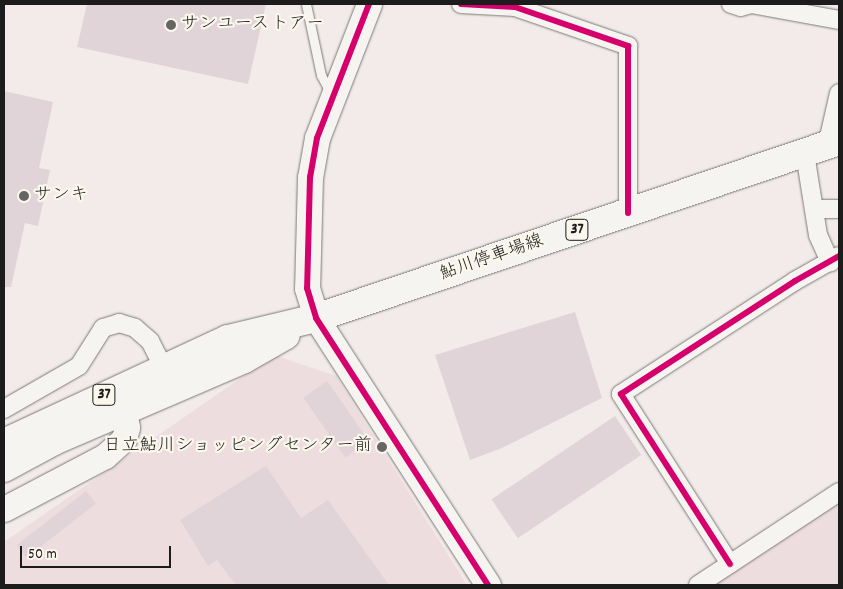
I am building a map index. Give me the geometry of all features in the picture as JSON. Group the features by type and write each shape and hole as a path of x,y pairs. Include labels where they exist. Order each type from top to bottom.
{"main road":[{"name":"鮎川停車場線","path":"4,443 228,340 316,318 824,147"},
{"name":"鮎川停車場線","path":"4,468 124,411 244,358 316,318"}],"street":[{"path":"369,4 332,95 317,138 310,185 305,266 306,288 316,318 488,585"},
{"path":"461,4 514,7 628,46 628,213"},
{"path":"731,4 742,7 751,4 839,20"},
{"path":"730,564 621,394 834,259 818,235 816,209 824,147 839,93"},
{"path":"816,209 839,209"},
{"path":"4,409 79,366 103,328 119,323 135,328 150,341 164,368"},
{"path":"4,510 105,456 124,439 127,427 124,411"},
{"path":"698,585 839,492"}],"lane":[{"path":"306,4 322,75 332,95"}],"shaded area":[{"path":"274,355 336,376 467,585 4,585 4,542"},
{"path":"839,503 839,585 713,585"}],"building":[{"name":"サンユーストアー","path":"87,4 266,4 248,84 77,47"},
{"name":"サンキ","path":"4,91 53,102 39,168 50,170 38,226 25,223 11,287 4,287"},
{"path":"575,312 602,398 502,448 470,460 435,355"},
{"path":"327,381 369,441 345,457 303,398"},
{"path":"615,416 641,455 518,538 491,499"},
{"path":"266,466 301,518 328,500 389,585 236,585 217,560 208,566 180,520"},
{"path":"86,491 96,504 27,558 17,545"}],"cycle path":[{"path":"369,4 317,138 310,177 307,288 316,318 488,585"},
{"path":"461,4 515,7 628,46 628,213"},
{"path":"730,564 621,394 795,281 839,256"}],"place":[{"name":"サンユーストアー","path":"171,25"},
{"name":"サンキ","path":"24,196"},
{"name":"日立鮎川ショッピングセンター前","path":"382,447"}]}
